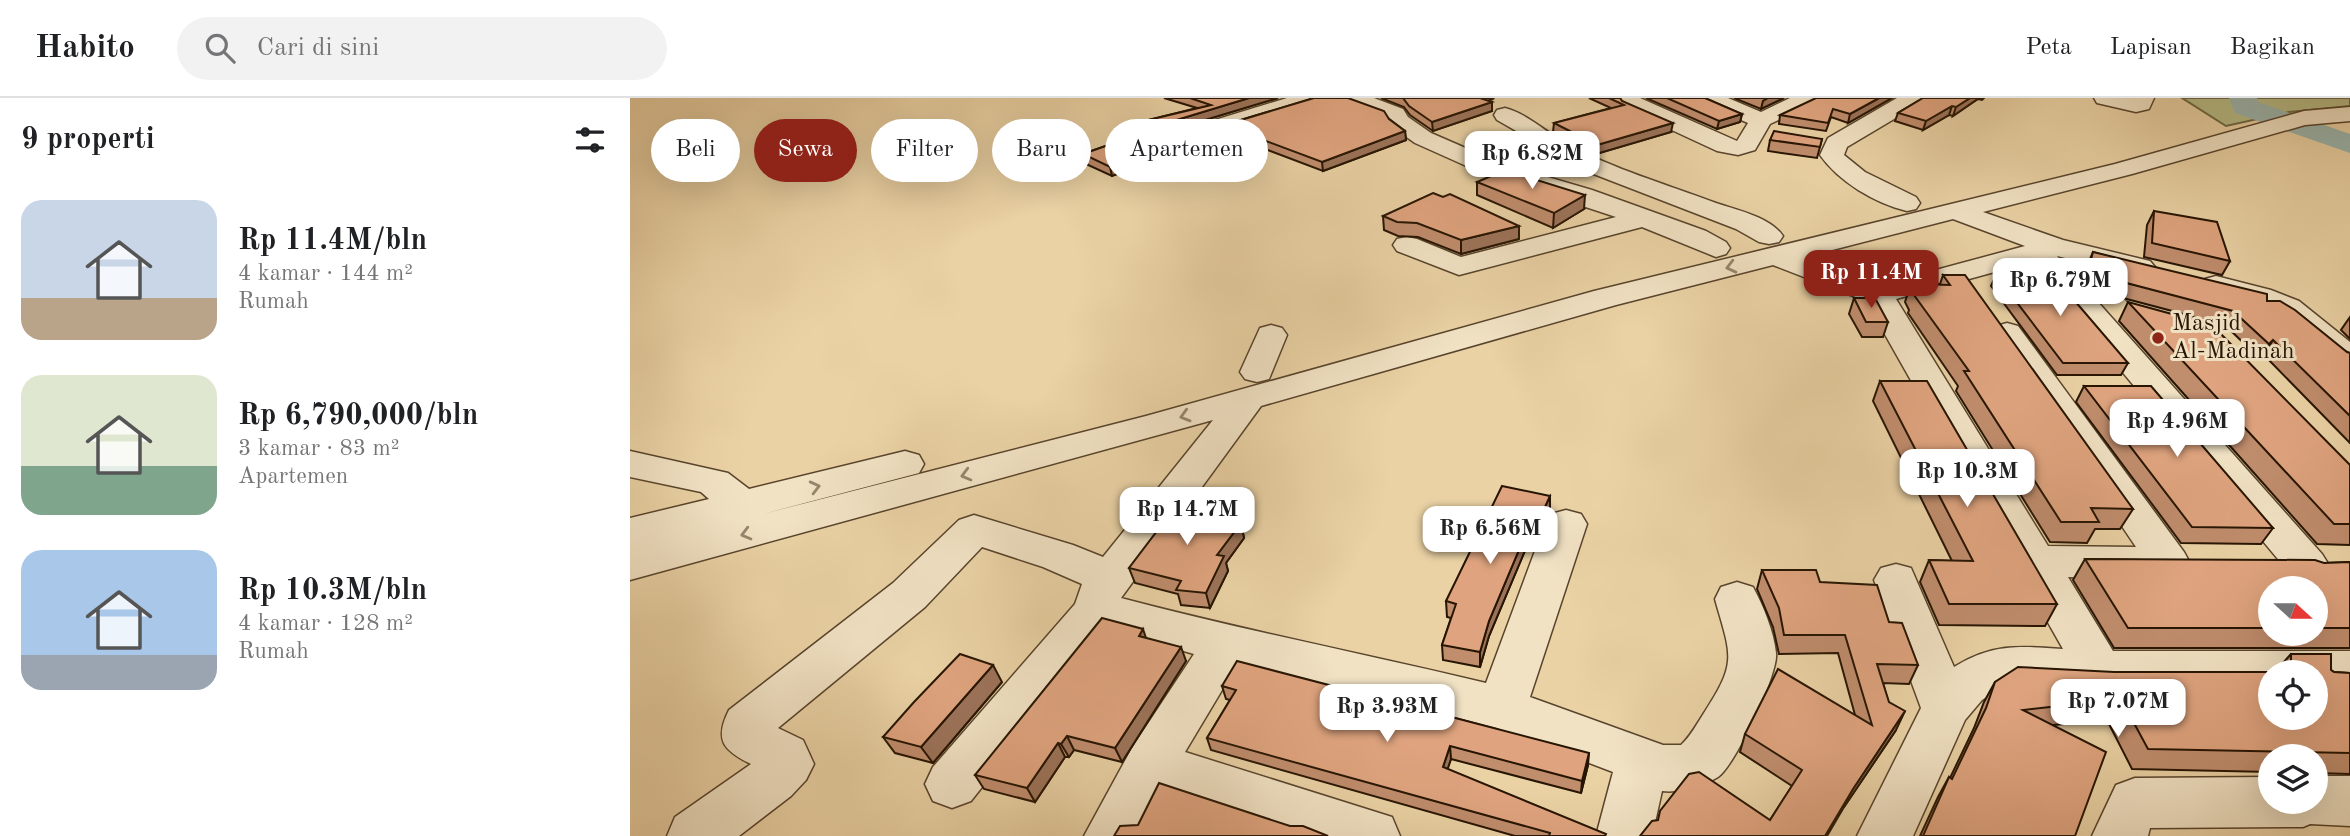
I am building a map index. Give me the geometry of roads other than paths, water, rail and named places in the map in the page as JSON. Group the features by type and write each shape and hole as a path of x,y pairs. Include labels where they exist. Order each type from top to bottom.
{"street":[{"path":"1242,119 1310,98"},
{"path":"1355,98 1395,114 1399,121 1423,138 1490,168 1583,196 1696,237 1716,248"},
{"path":"1629,98 1630,102 1728,147 1746,147 1758,124 1807,98"},
{"path":"1710,98 1783,134"},
{"path":"1809,138 1836,143 1913,98"},
{"path":"2105,98 2138,105 2143,98"},
{"path":"630,564 1253,385 1596,290 1773,246 1952,210 2280,119 2330,98"},
{"path":"2280,119 2350,114"},
{"path":"1505,115 1568,154 1746,223 1773,246 1878,295 2100,670"},
{"path":"1836,143 1832,155 1838,163 1855,176 1907,203"},
{"path":"1596,290 1716,248 1773,246 1907,203 2112,164"},
{"path":"1952,210 2045,249 2179,276 2277,302 2298,315 2350,358"},
{"path":"1407,246 1460,266 1643,218"},
{"path":"1518,225 1554,241"},
{"path":"1878,295 2045,249"},
{"path":"2045,249 2079,298 2307,565"},
{"path":"1962,272 2047,389 2190,563 2034,561"},
{"path":"2079,298 2133,312"},
{"path":"952,784 1104,593 1253,385 1271,335"},
{"path":"630,533 1253,385"},
{"path":"2047,389 2155,388"},
{"path":"630,464 714,482 744,506"},
{"path":"1502,708 1566,524"},
{"path":"695,836 788,764 785,756 747,737 745,732 749,723 787,689 909,595 974,530 1058,556 1104,593 1225,644 1368,674 1502,708 1642,762 1675,769 1699,763 1750,679 1753,660 1737,599"},
{"path":"2252,564 2350,563"},
{"path":"1896,580 1946,708"},
{"path":"1112,836 1150,764 1225,644"},
{"path":"1885,836 1946,708 1958,691 1980,674 1994,668 2007,665 2100,670 2350,671"},
{"path":"1624,836 1642,762"},
{"path":"1150,764 1372,836"},
{"path":"2328,801 2350,801"},
{"path":"2127,818 2258,806"}],"waterway":[{"path":"2243,98 2245,107 2350,144"}],"place":[{"name":"Masjid Al-Madinah","path":"2158,338"}]}
